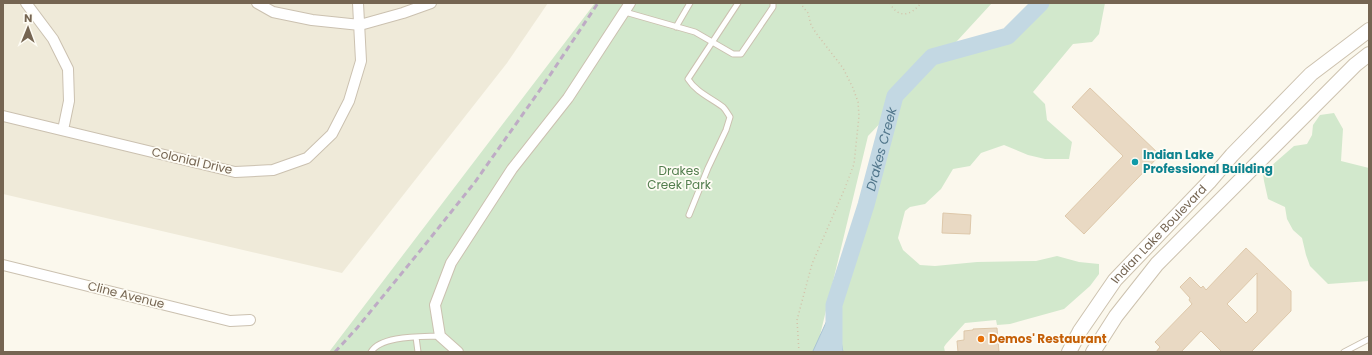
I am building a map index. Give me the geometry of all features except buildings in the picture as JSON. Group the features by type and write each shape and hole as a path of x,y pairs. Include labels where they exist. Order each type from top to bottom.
{"main road":[{"name":"Indian Lake Boulevard","path":"1069,352 1080,331 1115,280 1209,182 1232,155 1311,74 1369,30"},
{"name":"Indian Lake Boulevard","path":"1093,352 1116,316 1157,264 1355,64 1369,54"},
{"path":"1209,182 1224,196"}],"street":[{"path":"26,3 53,39 68,69 69,101 63,130"},
{"path":"257,3 273,12 286,15 312,20 360,25 403,13 431,3"},
{"name":"Colonial Drive","path":"3,116 236,172 273,170 307,158 332,134 349,101 361,61 358,3"},
{"path":"458,352 440,336 435,305 451,263 512,169 568,98 630,3"},
{"name":"Cline Avenue","path":"3,265 230,321 250,320"}],"lane":[{"path":"676,27 690,3"},
{"path":"689,215 708,168 726,130 730,117 724,108 698,90 690,83 688,79 738,3"},
{"path":"624,12 695,32 733,54 741,54 773,8 773,3"},
{"path":"371,352 381,343 390,340 440,336"},
{"path":"416,338 418,352"},
{"path":"1344,352 1369,339"}],"path":[{"path":"799,352 797,320 799,312 812,264 854,164 859,116 858,102 854,88 843,68 816,33 811,25 808,13 800,3"},
{"path":"890,3 895,12 901,14 909,14 916,10 920,3"}],"shaded area":[{"path":"3,3 548,3 507,63 342,273 3,194"}],"green space":[{"name":"Drakes Creek Park","path":"595,3 992,3 946,53 1008,36 1041,3 1105,3 1099,34 1092,42 1073,44 1033,92 1045,104 1047,120 1072,142 1069,159 1045,159 1028,155 1004,145 981,153 970,166 953,169 941,189 925,204 910,207 905,211 898,238 903,250 920,265 935,266 977,262 1036,261 1057,256 1079,262 1099,264 1099,274 1090,286 1064,309 1010,324 997,325 996,320 965,323 946,344 944,347 945,352 843,352 834,305 866,205 890,113 868,136 816,352 329,352"},
{"path":"1334,113 1343,129 1341,161 1369,168 1369,281 1328,284 1310,266 1302,238 1293,230 1287,219 1285,207 1268,199 1264,181 1263,173 1294,146 1307,144 1312,135 1313,125 1320,115"}],"water":[{"path":"834,305 843,352 813,352 813,351"}],"waterway":[{"name":"Drakes Creek","path":"834,352 834,305 866,205 895,96 932,57 1008,36 1041,3"}],"railway":[{"path":"335,352 357,328 475,182 542,87 598,3"}],"place":[{"name":"Indian Lake Professional Building","path":"1135,162"},
{"name":"Demos' Restaurant","path":"981,339"}]}
